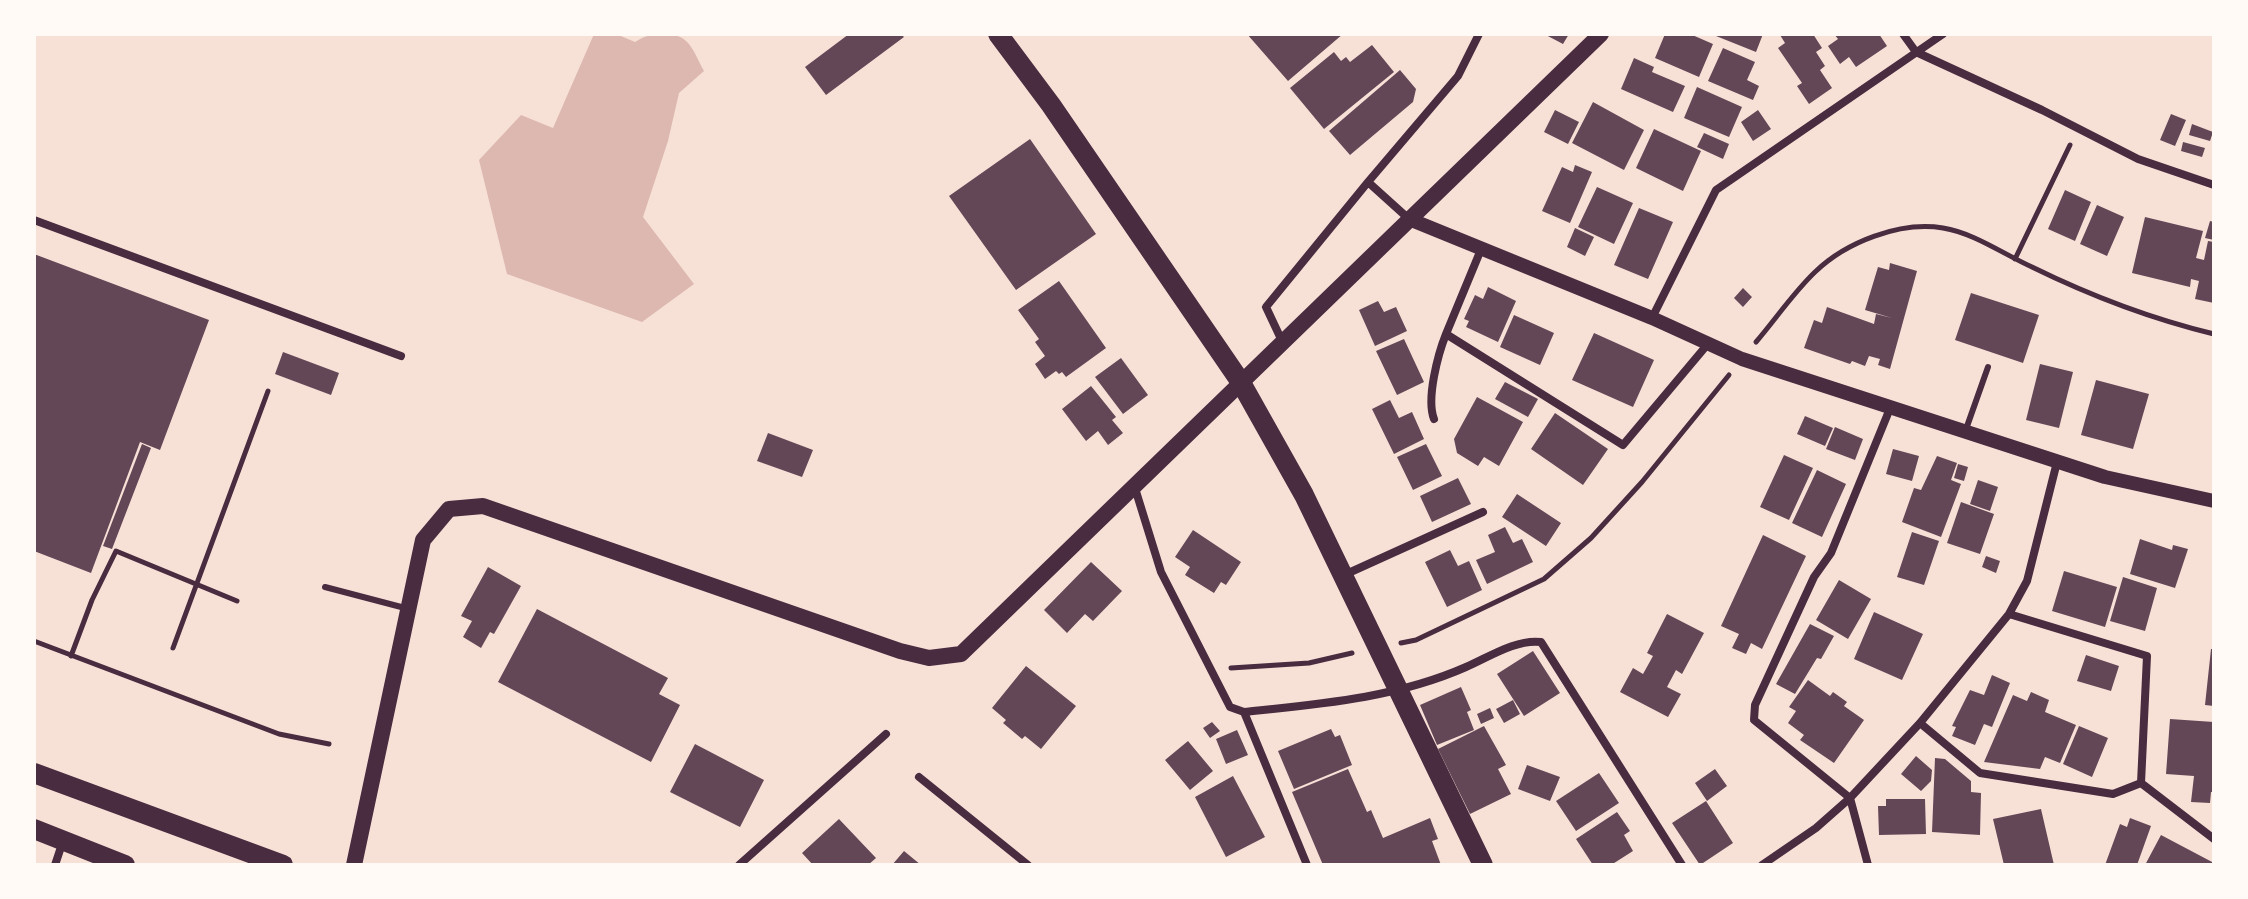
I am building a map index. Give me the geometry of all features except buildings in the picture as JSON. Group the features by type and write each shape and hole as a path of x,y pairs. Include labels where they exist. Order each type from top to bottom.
{"main road":[{"path":"998,34 1051,105 1240,381 1304,495 1483,865"},
{"path":"354,865 423,540 449,509 483,506 900,651 929,658 961,654 1601,34"},
{"path":"34,773 283,865"},
{"path":"34,829 125,865"}],"street":[{"path":"1282,341 1266,307 1458,76 1479,34"},
{"path":"1903,34 1916,52 2042,110 2138,159 2214,185"},
{"path":"1652,318 1716,190 1943,34"},
{"path":"1368,182 1409,219 1652,318 1742,359 2105,477 2214,501"},
{"path":"34,220 401,356"},
{"path":"1434,419 1430,409 1440,349 1482,247"},
{"path":"1446,334 1623,445 1707,345"},
{"path":"1868,865 1850,798 1754,720 1755,705 1814,577 1831,553 1891,406"},
{"path":"1762,865 1816,828 1850,798 1920,723 2009,614 2027,581 2057,462"},
{"path":"1134,485 1161,572 1230,707 1244,712 1355,700 1448,675 1527,640 1541,642 1682,865"},
{"path":"1343,576 1483,512"},
{"path":"2009,614 2147,656 2141,783"},
{"path":"1244,712 1307,865"},
{"path":"1920,723 1980,773 2113,794 2141,783"},
{"path":"739,865 886,734"},
{"path":"919,777 1028,865"},
{"path":"2141,783 2214,839"},
{"path":"55,865 64,841"}],"lane":[{"path":"1965,432 1988,367"},
{"path":"325,587 409,609"}],"path":[{"path":"2015,259 2077,129"},
{"path":"1210,669 1309,663 1416,640 1544,579 1591,538 1642,482 1815,272 1865,240 1902,228 1943,228 1978,239 2015,259 2115,302 2214,334"},
{"path":"173,648 268,391"},
{"path":"71,656 92,600 116,551 237,601"},
{"path":"34,641 279,734 329,744"}],"shaded area":[{"path":"594,34 616,34 635,42 656,34 680,37 690,45 704,71 679,93 668,141 643,217 694,284 642,322 507,274 479,160 521,115 553,128"}]}
